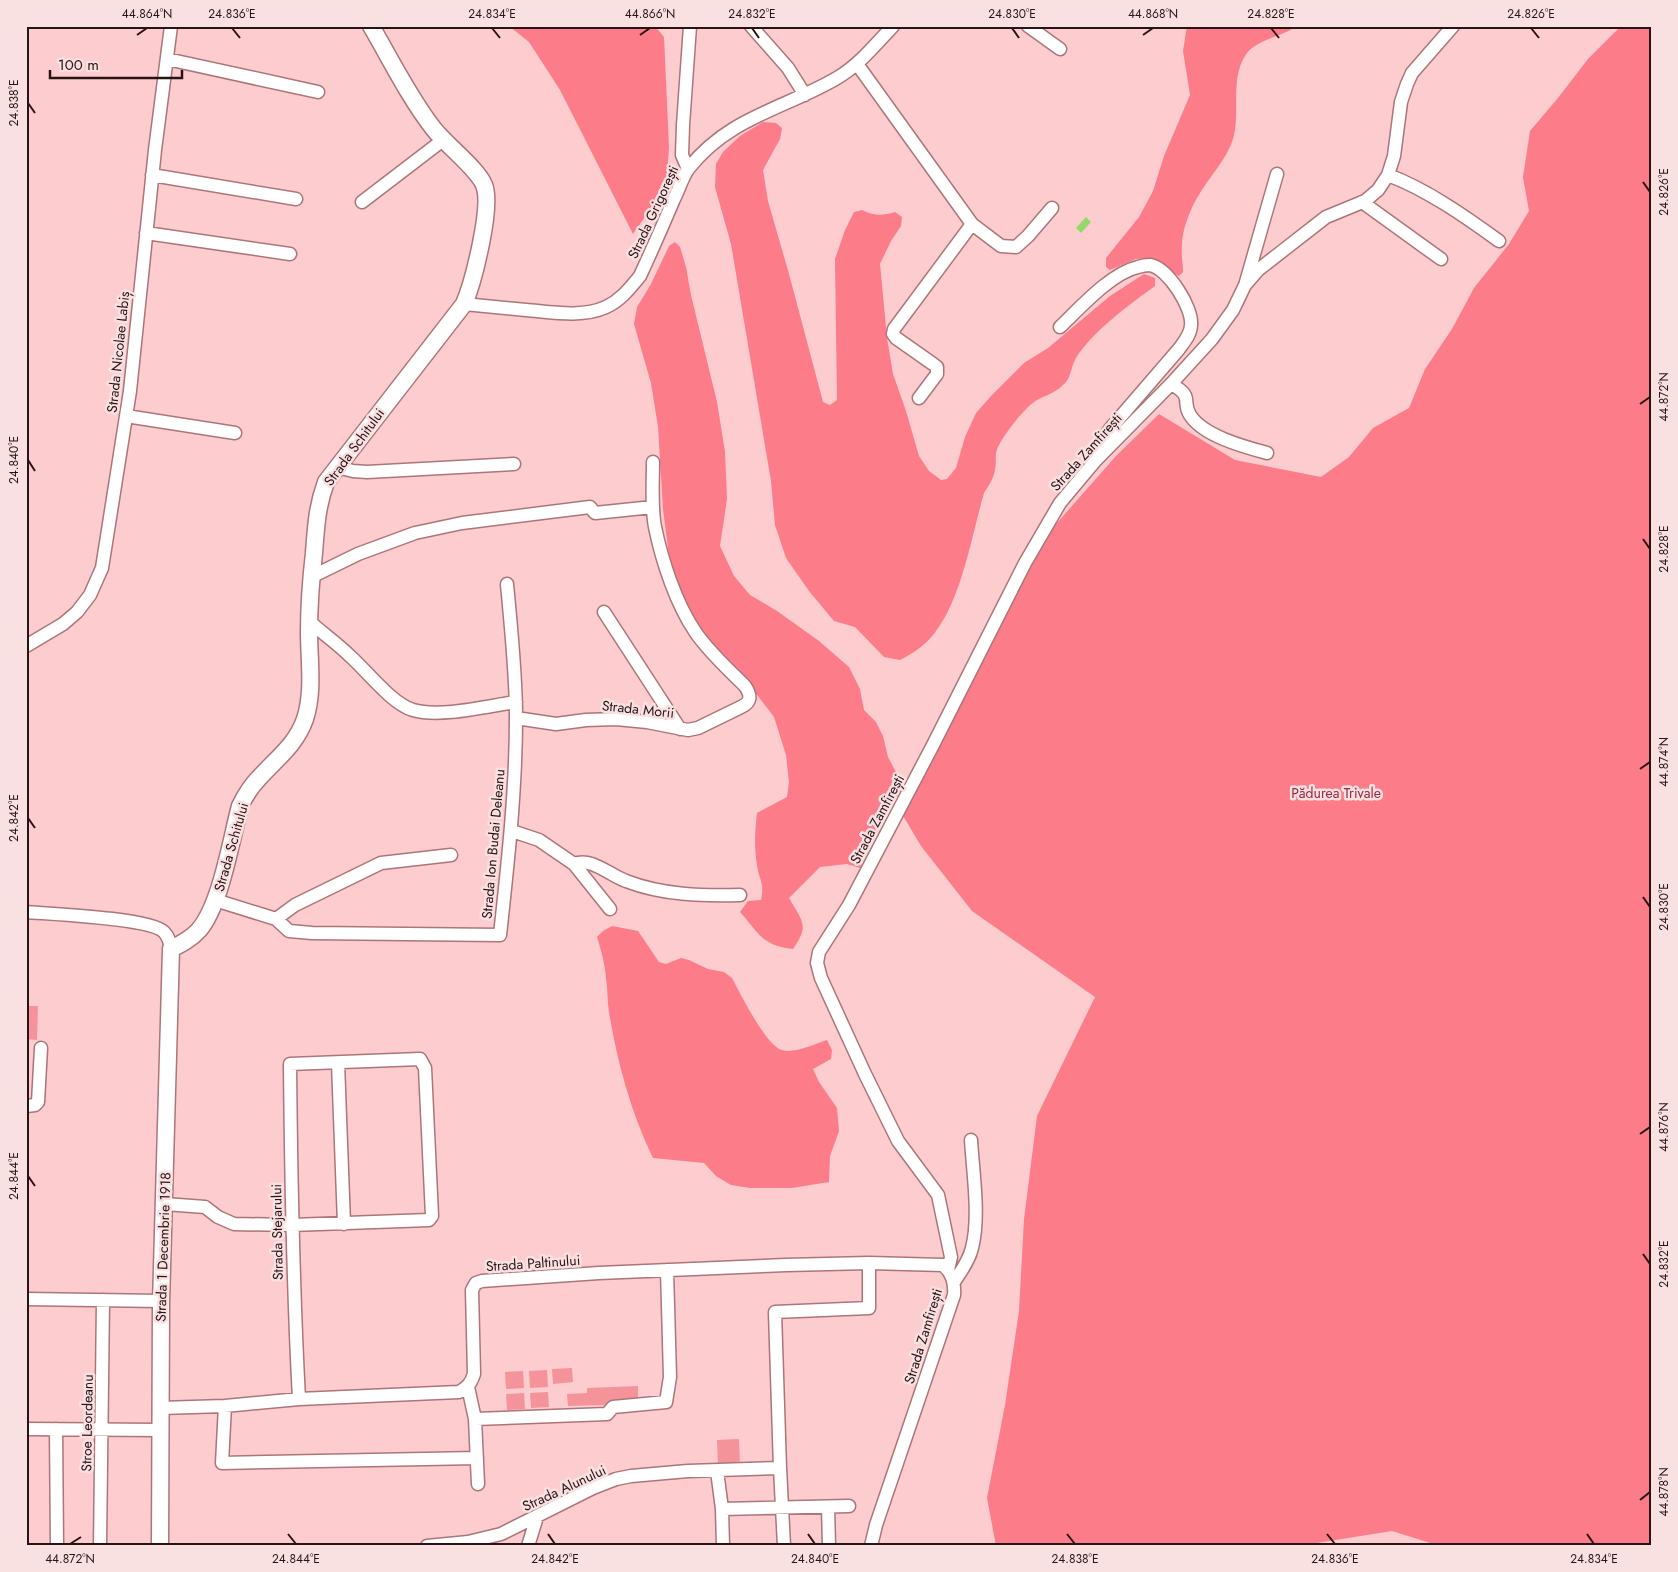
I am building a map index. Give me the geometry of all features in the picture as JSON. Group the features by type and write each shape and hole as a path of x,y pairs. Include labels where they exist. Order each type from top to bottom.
{"main road":[{"name":"Strada Schitului","path":"171,949 186,942 199,930 215,900 240,806 247,792 258,778 282,756 297,737 305,719 310,697 309,621 312,577 319,500 326,482 464,304 476,265 485,214 485,186 477,173 443,140 420,111 371,26"},
{"name":"Strada 1 Decembrie 1918","path":"160,1546 161,1301 171,949"}],"street":[{"name":"Strada Nicolae Labiș","path":"26,646 63,624 77,612 97,583 102,568 126,416 152,175 171,26"},
{"path":"688,169 682,154 682,125 690,26"},
{"path":"751,26 788,68 805,95"},
{"name":"Strada Grigorești","path":"464,304 564,313 586,313 604,308 617,301 640,276 688,169 712,144 732,128 805,95 838,77 857,64 893,26"},
{"path":"1028,26 1060,49"},
{"path":"1453,26 1412,73 1407,84 1402,102 1394,156 1388,175 1399,179 1442,203 1499,241"},
{"path":"167,59 318,92"},
{"path":"857,64 972,224 1001,246 1016,247 1052,208"},
{"path":"362,202 443,140"},
{"path":"1245,285 1277,174"},
{"path":"152,175 296,199"},
{"name":"Strada Zamfirești","path":"871,1546 954,1295 954,1282 948,1270 951,1257 938,1195 898,1141 825,986 817,963 820,952 849,905 929,753 1025,563 1060,503 1083,474 1172,384 1212,339 1233,310 1245,285 1258,270 1326,218 1357,204 1378,190 1388,175"},
{"path":"1357,204 1441,259"},
{"path":"919,398 938,370 934,364 896,338 893,334 894,329 972,224"},
{"path":"146,233 290,254"},
{"path":"1060,327 1103,286 1137,267 1150,265 1162,271 1174,284 1187,308 1192,324 1189,334 1179,349 1110,429 1089,458 1083,474"},
{"path":"1172,384 1181,389 1187,397 1188,413 1194,421 1206,429 1242,446 1267,453"},
{"path":"126,416 235,433"},
{"path":"312,577 358,554 415,533 462,523 590,507 594,513 653,507 653,462"},
{"path":"337,466 353,471 367,472 514,464"},
{"name":"Strada Morii","path":"516,718 556,724 616,719 647,722 688,730 698,728 747,704 750,700 749,692 745,686 713,654 696,633 686,615 663,557 655,526 653,507"},
{"name":"Strada Ion Budai Deleanu","path":"215,900 276,919 289,931 312,933 500,934 512,831 516,718 507,584"},
{"path":"604,612 680,729"},
{"path":"309,621 349,654 398,704 413,710 430,712 457,711 516,702"},
{"path":"512,831 539,840 574,864 610,908"},
{"path":"276,919 295,905 381,863 451,856"},
{"path":"574,864 582,861 591,863 608,873 644,887 702,896 740,895"},
{"path":"26,912 150,925 163,930 169,939 171,949"},
{"path":"26,1106 35,1105 38,1102 42,1048"},
{"path":"165,1204 205,1207 218,1217 234,1224 344,1224 429,1220 432,1216 424,1068 420,1059 338,1063 344,1224"},
{"name":"Strada Stejarului","path":"299,1400 292,1225 290,1064 338,1063"},
{"path":"954,1282 972,1249 975,1231 971,1140"},
{"path":"784,1546 775,1312 869,1308 869,1263"},
{"name":"Strada Paltinului","path":"468,1387 472,1382 474,1374 472,1290 476,1283 482,1281 599,1273 869,1263 936,1264 943,1265 948,1270"},
{"path":"475,1419 607,1414 613,1407 666,1402 670,1377 667,1270"},
{"path":"26,1299 161,1301"},
{"name":"Stroe Leordeanu","path":"100,1546 103,1300"},
{"path":"160,1408 448,1394 459,1392 468,1387 475,1419 478,1484"},
{"path":"225,1406 222,1462 477,1458"},
{"path":"26,1429 160,1430"},
{"path":"56,1429 57,1546"},
{"name":"Strada Alunului","path":"427,1546 468,1542 501,1534 593,1488 616,1479 688,1471 780,1468"},
{"path":"717,1471 722,1509 723,1546"},
{"path":"722,1509 849,1506"},
{"path":"828,1507 829,1546"},
{"path":"528,1546 537,1517"}],"shaded area":[{"path":"1086,217 1091,222 1081,233 1076,228"},
{"path":"26,1006 38,1006 37,1040 26,1039"},
{"path":"572,1368 573,1382 553,1384 552,1369"},
{"path":"547,1370 548,1387 530,1388 529,1371"},
{"path":"523,1371 524,1388 506,1389 505,1372"},
{"path":"638,1386 638,1400 610,1401 610,1405 568,1406 567,1394 587,1393 587,1388"},
{"path":"548,1392 549,1407 531,1408 530,1393"},
{"path":"524,1393 525,1409 507,1410 506,1394"},
{"path":"739,1439 740,1465 718,1465 717,1440"}],"green space":[{"path":"509,26 655,26 664,37 669,147 666,187 633,234 560,90 529,42"},
{"path":"1187,26 1297,26 1257,45 1247,53 1242,62 1238,73 1233,139 1226,155 1201,191 1189,214 1182,239 1183,272 1179,276 1149,258 1136,259 1110,270 1106,267 1106,258 1139,217 1153,191 1164,156 1190,95 1183,51"},
{"name":"Pădurea Trivale","path":"1621,26 1652,26 1652,1546 1440,1546 1392,1531 1298,1546 996,1546 987,1498 1005,1405 1019,1311 1024,1219 1037,1116 1095,997 972,911 921,846 902,814 1049,532 1116,456 1159,414 1235,460 1321,477 1349,457 1373,428 1409,408 1425,369 1452,329 1474,288 1509,244 1529,211 1523,177 1530,131 1588,59"},
{"path":"763,122 776,123 782,128 780,139 763,170 768,201 823,402 830,405 837,400 835,259 845,230 854,212 862,210 878,215 895,212 902,217 901,226 880,264 887,338 893,374 919,456 929,471 941,480 947,479 956,468 965,437 976,413 1024,363 1048,348 1110,296 1144,274 1155,278 1155,286 1112,319 1083,348 1074,361 1066,382 1057,390 1032,403 1005,435 997,450 994,475 984,493 965,565 953,601 945,617 929,640 900,660 884,657 855,627 834,621 809,591 786,558 775,525 771,481 731,244 715,187 716,164 723,152 740,136"},
{"path":"675,242 680,247 686,267 717,402 725,452 727,499 720,546 734,576 750,595 777,611 819,641 849,667 860,689 864,710 876,722 883,736 888,757 898,776 898,794 870,840 860,868 847,864 820,867 789,898 798,912 803,928 793,949 774,945 767,941 740,912 748,901 761,900 762,885 755,852 757,813 787,797 789,782 786,755 774,717 691,617 669,556 663,509 658,427 651,383 634,324 637,307 651,284 669,246"},
{"path":"612,926 638,931 659,962 666,964 681,958 708,969 724,972 732,978 761,1029 782,1050 798,1050 827,1040 832,1050 831,1059 813,1069 819,1082 837,1108 839,1131 830,1156 829,1182 792,1188 750,1188 731,1185 716,1176 704,1163 653,1158 638,1123 626,1086 609,1012 605,968 597,937"}]}
